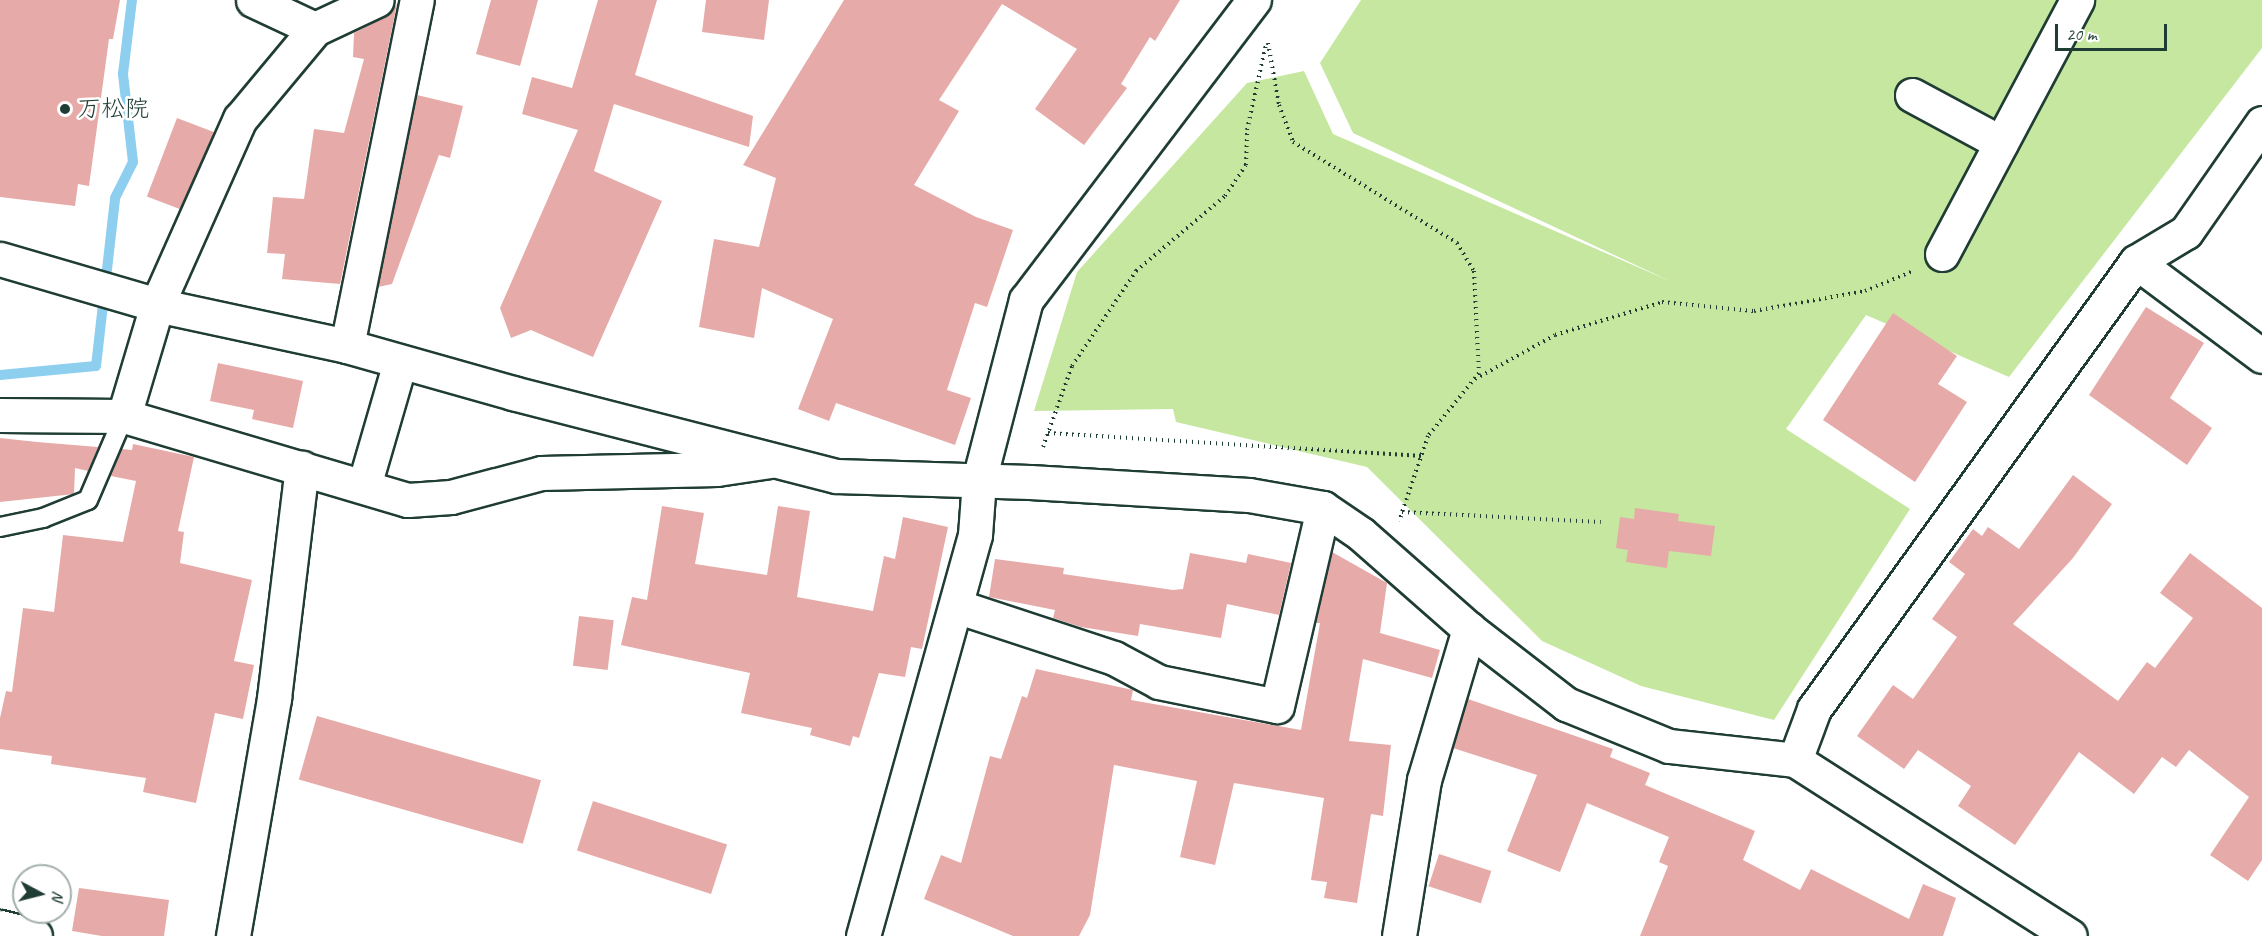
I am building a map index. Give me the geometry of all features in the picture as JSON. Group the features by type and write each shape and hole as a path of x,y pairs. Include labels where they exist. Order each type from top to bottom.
{"street":[{"path":"253,0 315,29"},
{"path":"124,416 157,305 240,119 315,29 377,0"},
{"path":"347,346 417,0"},
{"path":"863,936 975,535 979,480 1026,300 1254,0"},
{"path":"1931,261 2001,143 2077,0"},
{"path":"1912,95 2001,143"},
{"path":"1795,760 1815,710 2136,262 2186,232 2262,123"},
{"path":"0,259 157,305 347,346 770,461 836,476 1030,482 1249,495 1323,508 1361,534 1469,629 1566,704 1669,746 1795,760 2056,931"},
{"path":"2136,262 2262,356"},
{"path":"364,486 400,362"},
{"path":"0,415 124,416 408,500 451,498 541,472 717,468 770,461"},
{"path":"233,936 274,698 302,468"},
{"path":"956,606 1114,658 1159,682 1277,706 1323,508"},
{"path":"1399,936 1425,780 1469,629"},
{"path":"0,927 34,936"}],"lane":[{"path":"0,527 43,518 88,500 124,416"}],"path":[{"path":"1030,482 1072,366 1136,271 1226,196 1246,165 1247,130 1267,39 1279,105 1293,142 1457,243 1474,271 1479,327 1479,373 1428,436 1387,559"},
{"path":"1474,380 1555,336 1662,302 1754,311 1865,291 1931,261"},
{"path":"1048,433 1422,456"},
{"path":"1402,512 1600,522"}],"green space":[{"path":"1361,0 2262,0 2262,48 2009,377 1866,315 1786,429 1910,509 1774,720 1641,686 1542,641 1367,467 1176,422 1173,409 1034,411 1077,272 1247,83 1304,71 1333,134 1672,282 1353,133 1320,63"}],"building":[{"name":"万松院","path":"0,0 120,0 113,39 109,39 89,186 78,184 75,206 0,197"},
{"path":"491,0 538,0 520,66 476,54"},
{"path":"598,0 657,0 635,75 753,116 749,147 614,104 594,171 662,201 593,357 531,330 511,338 500,308 578,130 522,114 532,77 572,88"},
{"path":"706,0 769,0 764,40 702,32"},
{"path":"844,0 1180,0 1155,41 1150,37 1121,84 1127,88 1084,145 1035,109 1077,49 1002,4 939,100 959,111 914,185 976,217 1013,230 987,307 975,303 947,390 971,398 955,445 836,403 829,421 798,409 833,319 762,288 754,338 699,327 714,239 759,247 776,178 743,165"},
{"path":"397,4 340,284 282,279 285,254 267,253 273,197 304,199 314,129 344,133 364,59 353,57 354,33 385,17"},
{"path":"417,95 463,106 450,158 439,155 392,284 378,287"},
{"path":"177,118 214,132 184,211 147,196"},
{"path":"2146,307 2204,343 2170,398 2212,428 2187,465 2089,395"},
{"path":"1893,313 1957,356 1938,384 1967,402 1915,482 1823,420"},
{"path":"218,363 303,381 293,428 252,419 254,410 210,401"},
{"path":"0,438 98,447 88,471 75,468 74,494 0,502"},
{"path":"133,444 194,457 178,531 184,532 180,563 252,580 234,661 254,665 243,719 215,713 196,803 143,792 146,778 51,764 52,756 0,749 0,718 6,691 12,692 23,608 54,612 63,535 123,542 136,481 111,476 122,449 132,450"},
{"path":"2073,475 2112,504 2073,558 2013,624 2118,701 2147,662 2155,668 2193,618 2160,593 2190,553 2262,608 2262,860 2248,881 2210,855 2249,797 2189,750 2176,767 2162,757 2134,794 2079,752 2015,845 1958,806 1971,786 1918,750 1904,769 1857,736 1893,685 1913,699 1957,637 1932,619 1965,574 1949,562 1973,529 1982,536 1988,527 2019,549"},
{"path":"662,506 704,513 695,564 767,575 778,506 810,511 797,597 873,611 884,556 895,559 903,517 948,527 922,649 911,647 905,677 879,673 859,738 853,736 850,746 810,735 812,728 741,713 750,673 621,645 632,597 647,600"},
{"path":"1635,508 1679,514 1678,521 1715,526 1711,556 1669,551 1667,568 1626,562 1628,550 1616,548 1620,517 1634,519"},
{"path":"1332,552 1387,583 1380,633 1440,650 1432,678 1363,659 1349,741 1391,745 1383,816 1371,814 1357,903 1324,898 1327,882 1311,880 1324,798 1234,783 1215,865 1180,857 1197,781 1114,765 1090,915 1079,936 1013,936 924,899 941,855 961,863 990,756 1001,759 1022,696 1027,698 1036,669 1133,690 1131,700 1301,730 1320,623 1316,623"},
{"path":"1190,553 1246,563 1248,554 1291,563 1279,615 1227,604 1221,638 1140,624 1138,636 1081,627 1053,618 1055,610 989,597 995,559 1064,568 1063,574 1173,590 1183,589"},
{"path":"579,616 614,620 608,670 573,666"},
{"path":"1468,699 1613,749 1610,757 1650,773 1645,785 1755,831 1743,860 1800,890 1811,869 1909,919 1923,884 1956,898 1943,936 1640,936 1668,866 1659,862 1669,837 1587,803 1560,872 1507,851 1537,775 1453,748"},
{"path":"317,716 541,780 523,844 299,779"},
{"path":"593,801 727,845 711,894 577,850"},
{"path":"1439,854 1491,871 1481,903 1428,886"},
{"path":"79,888 169,900 164,936 102,936 72,931"}],"waterway":[{"path":"0,375 96,366 115,198 133,162 123,74 132,0"}],"place":[{"name":"万松院","path":"65,109"}]}
